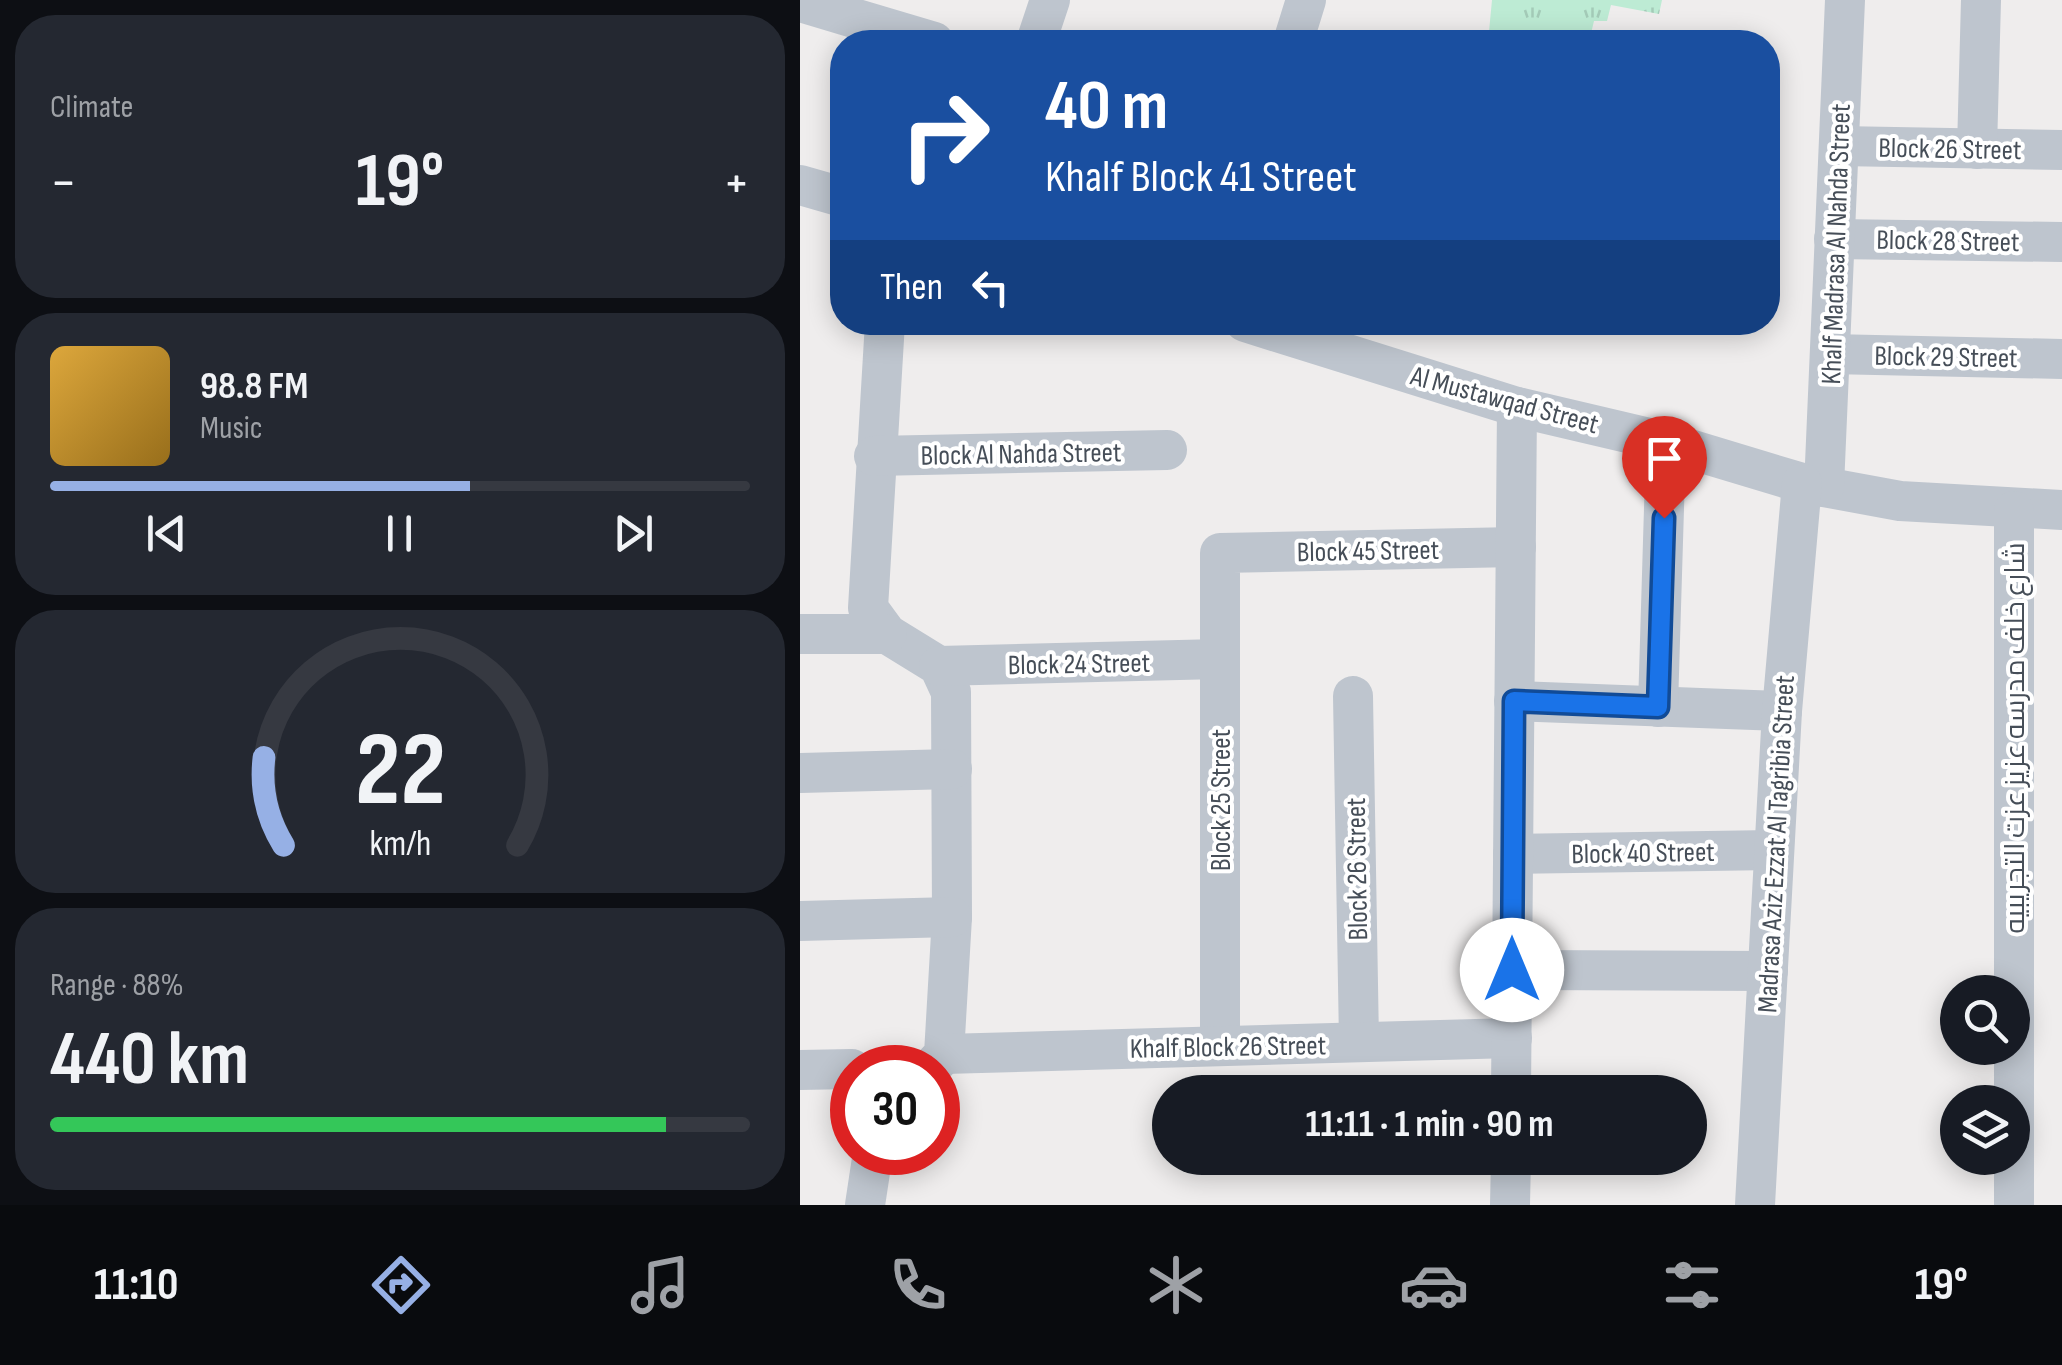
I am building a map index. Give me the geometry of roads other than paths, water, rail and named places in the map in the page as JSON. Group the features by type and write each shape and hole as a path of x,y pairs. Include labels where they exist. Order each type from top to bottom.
{"street":[{"path":"1040,30 1050,0"},
{"path":"1297,30 1306,0"},
{"name":"Khalf Madrasa Al Nahda Street","path":"1813,485 1830,354 1845,0"},
{"path":"1977,149 1981,0"},
{"path":"800,2 916,25"},
{"name":"Block 26 Street","path":"1839,146 2062,150"},
{"path":"800,185 830,194"},
{"name":"Block 28 Street","path":"1834,239 2062,242"},
{"path":"885,335 874,456 868,608 887,634 939,666 950,692 952,917 939,1045"},
{"name":"Al Mustawqad Street","path":"1287,335 1517,407 1666,442 1813,485 1900,501 2014,511 2062,510"},
{"name":"Block 29 Street","path":"1830,354 2062,359"},
{"path":"1511,1075 1517,407"},
{"path":"1658,707 1666,442"},
{"name":"Block Al Nahda Street","path":"874,456 1167,450"},
{"name":"Madrasa Aziz Ezzat Al Tagribia Street","path":"1756,1205 1782,711 1813,485"},
{"name":"شارع خلف مدرسه عزيز عزت التجريبيه","path":"2014,511 2014,1205"},
{"name":"Block 45 Street","path":"1220,553 1516,547"},
{"name":"Block 25 Street","path":"1220,553 1220,1046"},
{"path":"800,634 887,634"},
{"name":"Block 24 Street","path":"939,666 1220,659"},
{"name":"Block 26 Street","path":"1353,696 1359,1042"},
{"path":"1514,701 1782,711"},
{"path":"800,773 952,769"},
{"name":"Block 40 Street","path":"1513,854 1774,850"},
{"path":"800,921 952,917"},
{"path":"1512,970 1768,971"},
{"name":"Khalf Block 26 Street","path":"960,1060 1220,1046 1512,1038"},
{"path":"800,1070 830,1069"},
{"path":"865,1205 870,1175"},
{"path":"1510,1175 1510,1205"}]}
